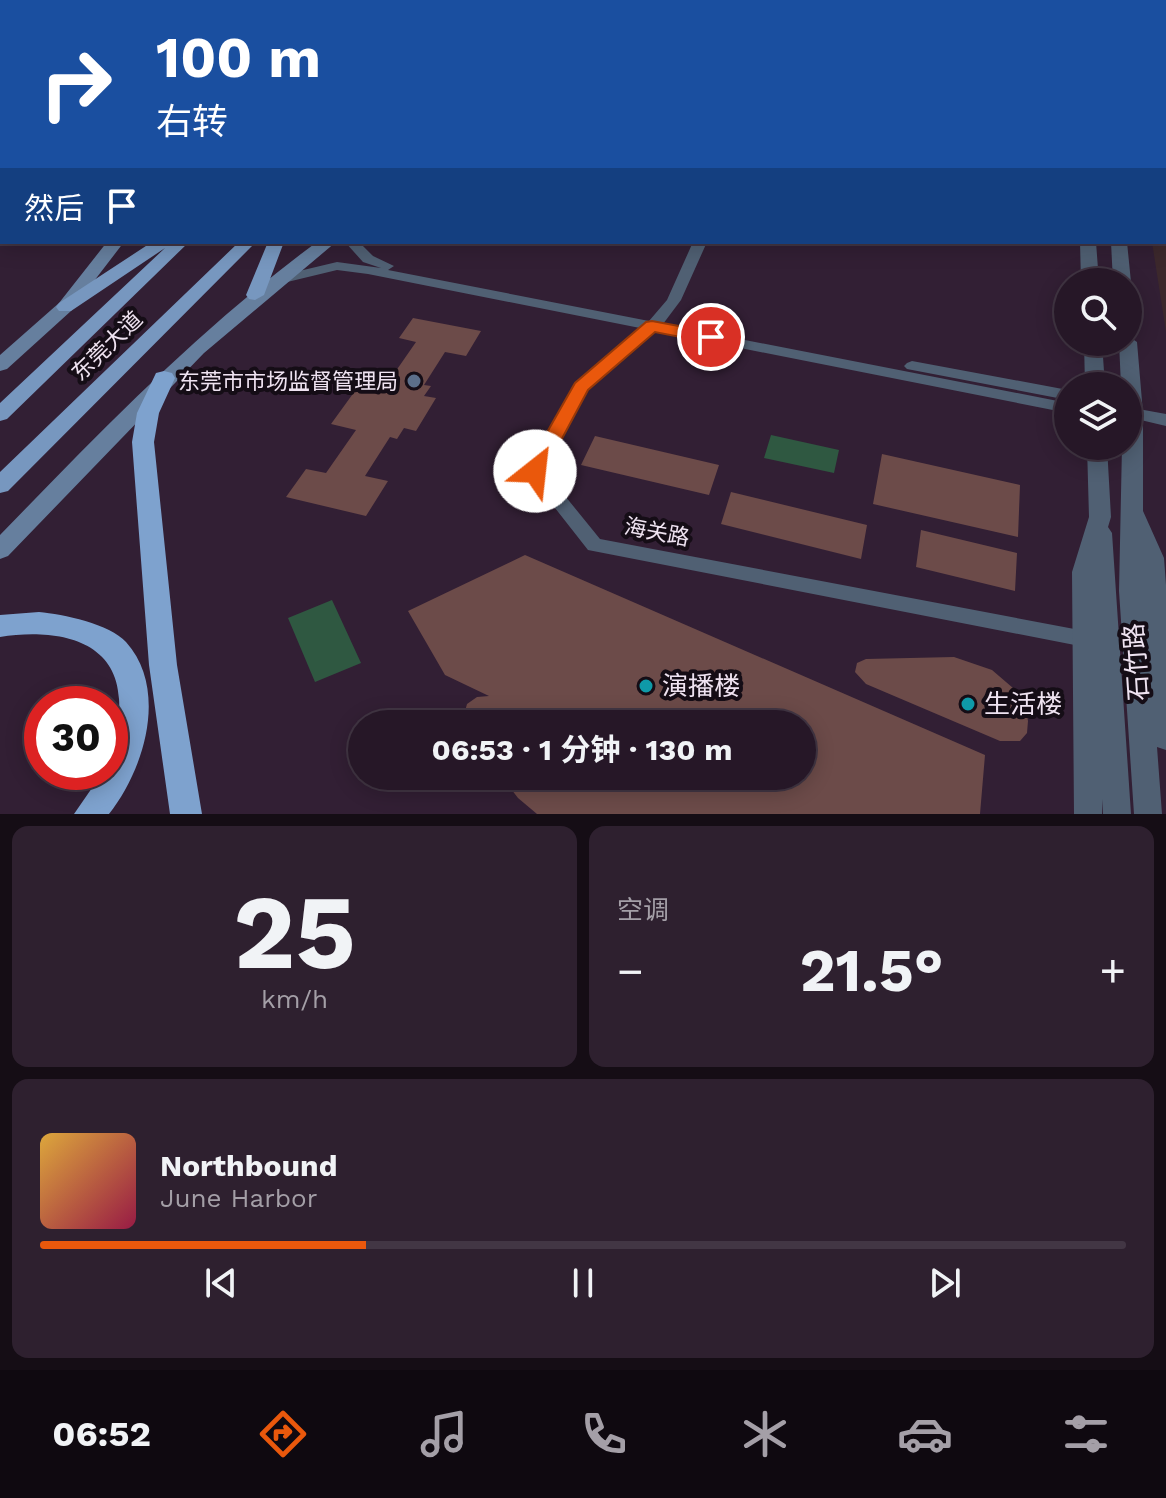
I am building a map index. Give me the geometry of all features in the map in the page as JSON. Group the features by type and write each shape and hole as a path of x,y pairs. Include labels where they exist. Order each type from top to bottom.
{"highway":[{"path":"164,378 148,413 143,442 163,665 186,814"},
{"path":"0,626 21,622 61,624 116,649 130,677 133,708 130,742 113,784 90,814"}],"main road":[{"path":"65,307 114,244"},
{"path":"0,365 65,307 160,244"},
{"name":"东莞大道","path":"0,414 179,244"},
{"name":"东莞大道","path":"0,485 246,244"},
{"path":"255,295 275,244"},
{"path":"0,550 164,378 255,295 325,244"}],"street":[{"path":"354,244 368,259 382,265 1054,405"},
{"name":"海关路","path":"699,244 674,300 656,322 581,387 535,471 594,545 1085,639"},
{"path":"1088,244 1089,268"},
{"path":"1119,244 1121,268"},
{"path":"274,281 337,266 368,270 1054,393"},
{"path":"1142,415 1166,420"},
{"name":"石竹路","path":"1098,460 1117,814"},
{"name":"石竹路","path":"1133,460 1131,591 1148,814"},
{"path":"1132,511 1152,558 1166,738"},
{"path":"1088,814 1084,572 1100,517"}],"shaded area":[{"path":"1152,244 1166,244 1166,332"}],"green space":[{"path":"771,435 839,450 834,473 764,458"},
{"path":"332,600 361,663 315,682 288,618"}],"building":[{"path":"413,318 481,331 466,356 445,352 424,385 431,386 424,396 436,398 416,431 404,428 397,439 390,437 365,476 388,481 366,516 286,497 306,469 326,473 356,430 331,424 368,373 391,378 416,342 399,338"},
{"path":"595,436 719,465 709,495 581,465"},
{"path":"882,454 1020,485 1018,537 873,504"},
{"path":"731,492 867,525 861,559 721,524"},
{"path":"921,530 1017,553 1015,591 916,567"},
{"name":"演播楼","path":"525,555 985,755 980,814 537,814 512,790 816,790 816,710 465,710 467,704 477,697 489,696 445,675 408,611"},
{"name":"生活楼","path":"954,657 992,670 1013,688 1026,710 1028,721 1027,733 1020,741 1000,741 866,684 855,672 857,663 866,659"}],"place":[{"name":"东莞市市场监督管理局","path":"414,381"},
{"name":"演播楼","path":"646,686"},
{"name":"生活楼","path":"968,704"}],"route":[{"path":"535,471 581,387 652,326 711,337"}]}
